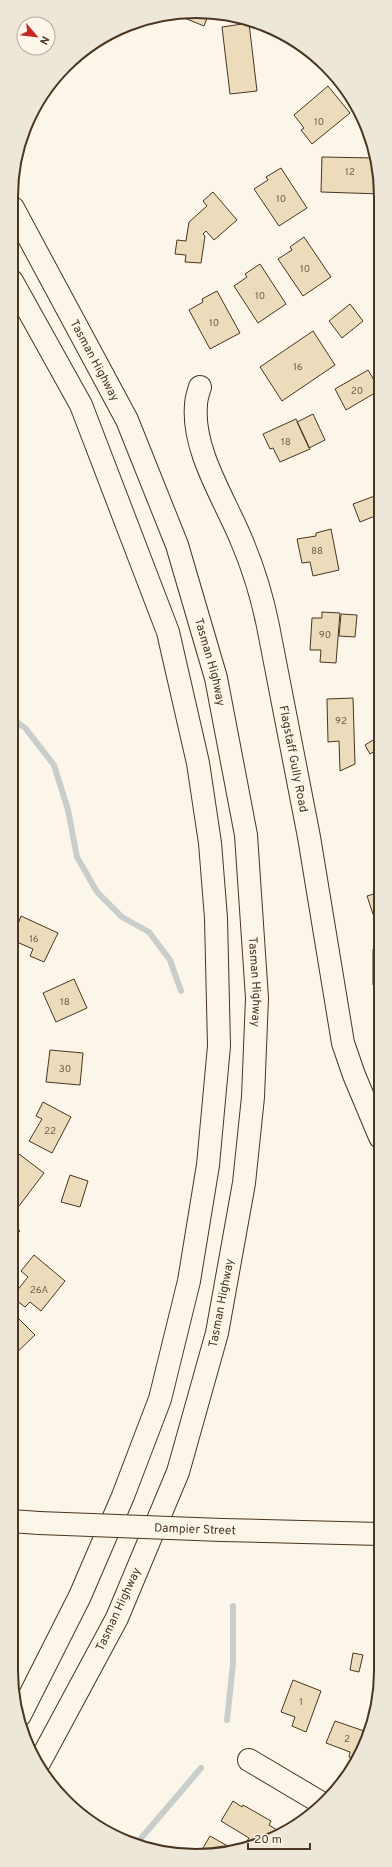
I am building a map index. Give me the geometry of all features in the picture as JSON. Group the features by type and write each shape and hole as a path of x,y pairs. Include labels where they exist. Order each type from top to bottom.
{"main road":[{"name":"Tasman Highway","path":"18,219 127,420 177,545 216,678 246,835 257,998 253,1098 244,1183 217,1333 178,1472 120,1610 41,1759"},
{"path":"18,293 80,405 168,632 198,763 210,843 216,918 219,1046 208,1165 191,1265 160,1399 123,1496 80,1596 22,1711"},
{"name":"Flagstaff Gully Road","path":"200,387 196,405 196,424 203,455 241,539 261,592 309,837 343,1043 354,1075 374,1122"},
{"name":"Dampier Street","path":"18,1522 222,1530 374,1534"},
{"path":"249,1760 318,1801"}],"building":[{"path":"184,18 207,18 204,26"},
{"path":"242,24 249,26 257,91 230,94 222,27"},
{"path":"328,86 350,113 312,144 301,130 304,128 294,115"},
{"path":"322,157 370,158 374,194 321,192"},
{"path":"281,168 307,208 279,226 254,189 268,180 266,177"},
{"path":"213,192 237,220 214,240 206,231 203,234 205,236 201,263 185,262 186,255 175,254 177,240 186,241 189,222 207,206 203,201"},
{"path":"304,237 331,277 303,296 278,259 292,250 290,247"},
{"path":"260,264 286,304 258,323 234,286 247,277 245,274"},
{"path":"217,291 240,333 210,349 189,310 203,302 202,299"},
{"path":"350,304 363,321 342,338 329,321"},
{"path":"313,331 335,365 282,401 260,367"},
{"path":"368,370 374,380 374,394 346,410 335,389"},
{"path":"313,414 325,440 309,448 297,422"},
{"path":"296,419 310,449 280,462 273,448 270,449 263,434"},
{"path":"374,496 374,516 360,522 353,504"},
{"path":"331,529 339,570 313,576 310,562 302,563 297,539 316,536 316,533"},
{"path":"322,612 340,613 336,663 320,662 321,650 310,650 312,618 322,618"},
{"path":"341,614 357,615 355,637 339,636"},
{"path":"353,698 355,764 340,771 339,741 328,742 327,699"},
{"path":"374,740 374,752 370,754 365,745"},
{"path":"374,894 374,917 367,896"},
{"path":"21,916 58,933 44,962 30,956 33,949 18,943 18,924"},
{"path":"373,949 374,949 374,985"},
{"path":"74,979 87,1008 56,1022 43,993"},
{"path":"50,1050 83,1053 80,1085 46,1082"},
{"path":"43,1102 71,1117 52,1153 29,1141 42,1119 36,1116"},
{"path":"19,1154 44,1173 19,1206 18,1205"},
{"path":"70,1175 88,1181 80,1207 61,1202"},
{"path":"34,1255 65,1281 41,1311 30,1302 25,1307 18,1302 18,1290 28,1277 21,1271"},
{"path":"18,1318 35,1335 18,1351"},
{"path":"353,1653 363,1655 359,1672 350,1670"},
{"path":"293,1680 321,1691 306,1732 292,1726 295,1717 281,1712"},
{"path":"335,1721 364,1731 351,1758 349,1757 350,1752 326,1743"},
{"path":"233,1801 271,1821 269,1825 277,1830 247,1842 249,1838 221,1821"},
{"path":"210,1836 228,1846 208,1849 202,1849"}],"waterway":[{"path":"18,723 26,729 54,765 68,810 77,857 97,892 122,917 149,932 170,960 181,991"},
{"path":"227,1720 233,1664 233,1606"},
{"path":"139,1840 201,1768"}]}
